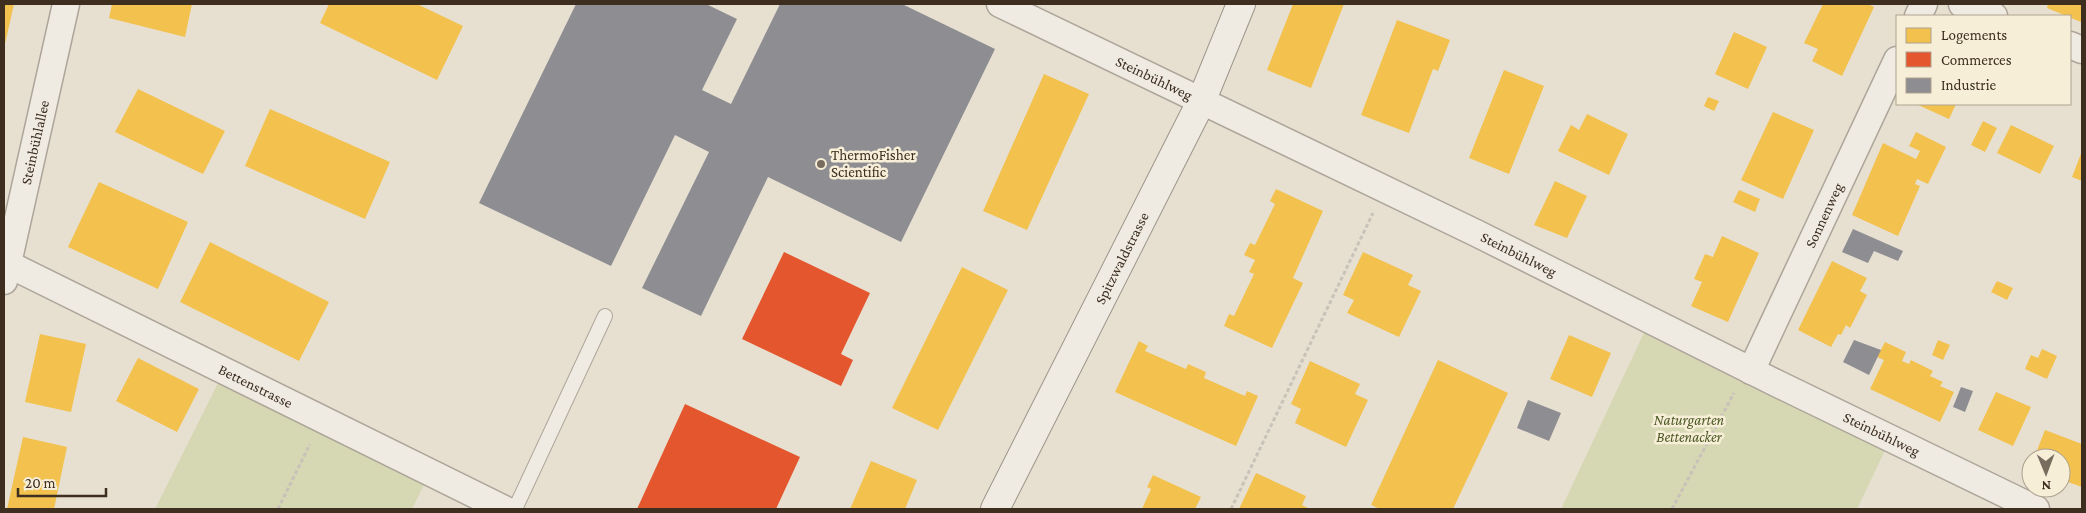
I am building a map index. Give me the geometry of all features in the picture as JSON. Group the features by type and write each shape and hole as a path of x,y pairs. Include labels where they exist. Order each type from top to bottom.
{"street":[{"name":"Steinbühlallee","path":"6,272 66,4"},
{"name":"Steinbühlweg","path":"1000,4 2036,509"},
{"name":"Spitzwaldstrasse","path":"995,509 1201,102 1241,4"},
{"path":"1962,4 1991,15"},
{"name":"Sonnenweg","path":"1749,370 1896,62"},
{"name":"Bettenstrasse","path":"6,272 504,509"}],"lane":[{"path":"515,509 605,316"}],"path":[{"path":"1231,509 1384,190"},
{"path":"1672,509 1749,370"},
{"path":"278,509 312,439"}],"green space":[{"name":"Naturgarten Bettenacker","path":"1650,320 1891,438 1857,509 1561,509"},
{"path":"224,371 430,473 412,509 155,509"}],"building: Logements":[{"path":"4,4 14,4 5,44 4,43"},
{"path":"112,4 192,4 185,37 109,18"},
{"path":"329,4 417,4 463,26 437,80 320,23"},
{"path":"1293,4 1344,4 1311,88 1267,70"},
{"path":"1823,4 1868,4 1874,7 1842,76 1812,61 1818,49 1804,43"},
{"path":"2048,4 2082,4 2081,22 2071,18 2071,15 2064,15 2047,8"},
{"path":"1397,20 1450,40 1438,71 1433,69 1409,133 1361,115"},
{"path":"1734,32 1767,47 1748,89 1715,74"},
{"path":"1504,70 1544,86 1509,174 1469,158"},
{"path":"1044,74 1089,94 1027,230 983,211"},
{"path":"138,89 225,131 203,174 115,132"},
{"path":"1708,97 1719,101 1714,111 1704,106"},
{"path":"1918,105 1956,105 1949,119"},
{"path":"270,109 390,162 365,219 245,166"},
{"path":"1773,112 1814,130 1783,199 1741,180"},
{"path":"1587,114 1628,134 1609,175 1558,151 1571,125 1579,130"},
{"path":"1983,121 1997,128 1985,152 1971,145"},
{"path":"2011,125 2054,146 2040,174 1997,153"},
{"path":"1916,132 1946,147 1928,184 1917,179 1915,184 1920,186 1898,236 1852,215 1883,143 1916,159 1920,151 1909,146"},
{"path":"2082,151 2082,181 2072,177"},
{"path":"1555,181 1587,196 1567,238 1534,225"},
{"path":"99,182 188,222 158,289 68,247"},
{"path":"1276,189 1323,211 1293,278 1303,283 1272,348 1224,326 1229,314 1234,316 1254,274 1249,272 1255,260 1244,255 1250,243 1255,245 1275,204 1270,201"},
{"path":"1739,190 1760,199 1755,212 1733,202"},
{"path":"1722,236 1759,253 1728,322 1691,306 1702,282 1694,279 1705,254 1713,257"},
{"path":"210,242 329,302 299,361 180,302"},
{"path":"1363,252 1413,275 1408,285 1421,291 1399,337 1347,313 1354,300 1343,295"},
{"path":"1832,261 1867,278 1860,291 1867,295 1850,328 1846,325 1841,335 1838,334 1831,347 1798,330"},
{"path":"962,267 1008,290 938,430 892,408"},
{"path":"1997,281 2013,288 2007,300 1991,292"},
{"path":"40,334 86,344 71,412 25,402"},
{"path":"1569,335 1611,353 1592,397 1550,379"},
{"path":"1938,340 1950,345 1943,360 1932,355"},
{"path":"1139,341 1148,346 1145,351 1186,369 1188,364 1206,372 1204,378 1245,396 1247,391 1258,396 1236,446 1115,392"},
{"path":"1885,342 1906,352 1902,361 1909,364 1911,360 1933,371 1930,376 1943,382 1940,386 1954,392 1940,422 1870,389 1884,360 1877,357"},
{"path":"2042,349 2057,356 2047,379 2025,369 2031,355 2038,358"},
{"path":"138,358 199,389 177,432 116,401"},
{"path":"1438,360 1508,393 1453,509 1380,509 1371,505"},
{"path":"1310,361 1360,384 1355,394 1368,400 1346,447 1295,423 1301,409 1291,404"},
{"path":"1996,392 2031,407 2013,446 1978,430"},
{"path":"2045,430 2082,444 2082,487 2071,483 2071,448 2038,448"},
{"path":"23,437 67,447 54,509 7,509"},
{"path":"871,461 917,480 905,509 850,509"},
{"path":"1256,473 1306,496 1302,505 1310,509 1239,509"},
{"path":"1153,475 1201,497 1195,509 1142,509 1151,489 1147,487"}],"building: Commerces":[{"path":"784,252 870,293 841,354 853,360 841,386 742,339"},
{"path":"685,404 800,457 776,509 637,509"}],"building: Industrie":[{"name":"ThermoFisher Scientific","path":"576,4 706,4 737,19 702,90 731,104 780,4 902,4 995,49 901,242 768,177 701,316 642,288 709,152 675,135 611,266 479,203"},
{"path":"1853,229 1903,251 1898,261 1874,251 1868,263 1842,252"},
{"path":"1854,340 1881,350 1869,375 1843,362"},
{"path":"1961,387 1973,391 1965,412 1953,407"},
{"path":"1528,400 1561,413 1549,441 1517,428"}],"place":[{"name":"ThermoFisher Scientific","path":"821,164"}]}
